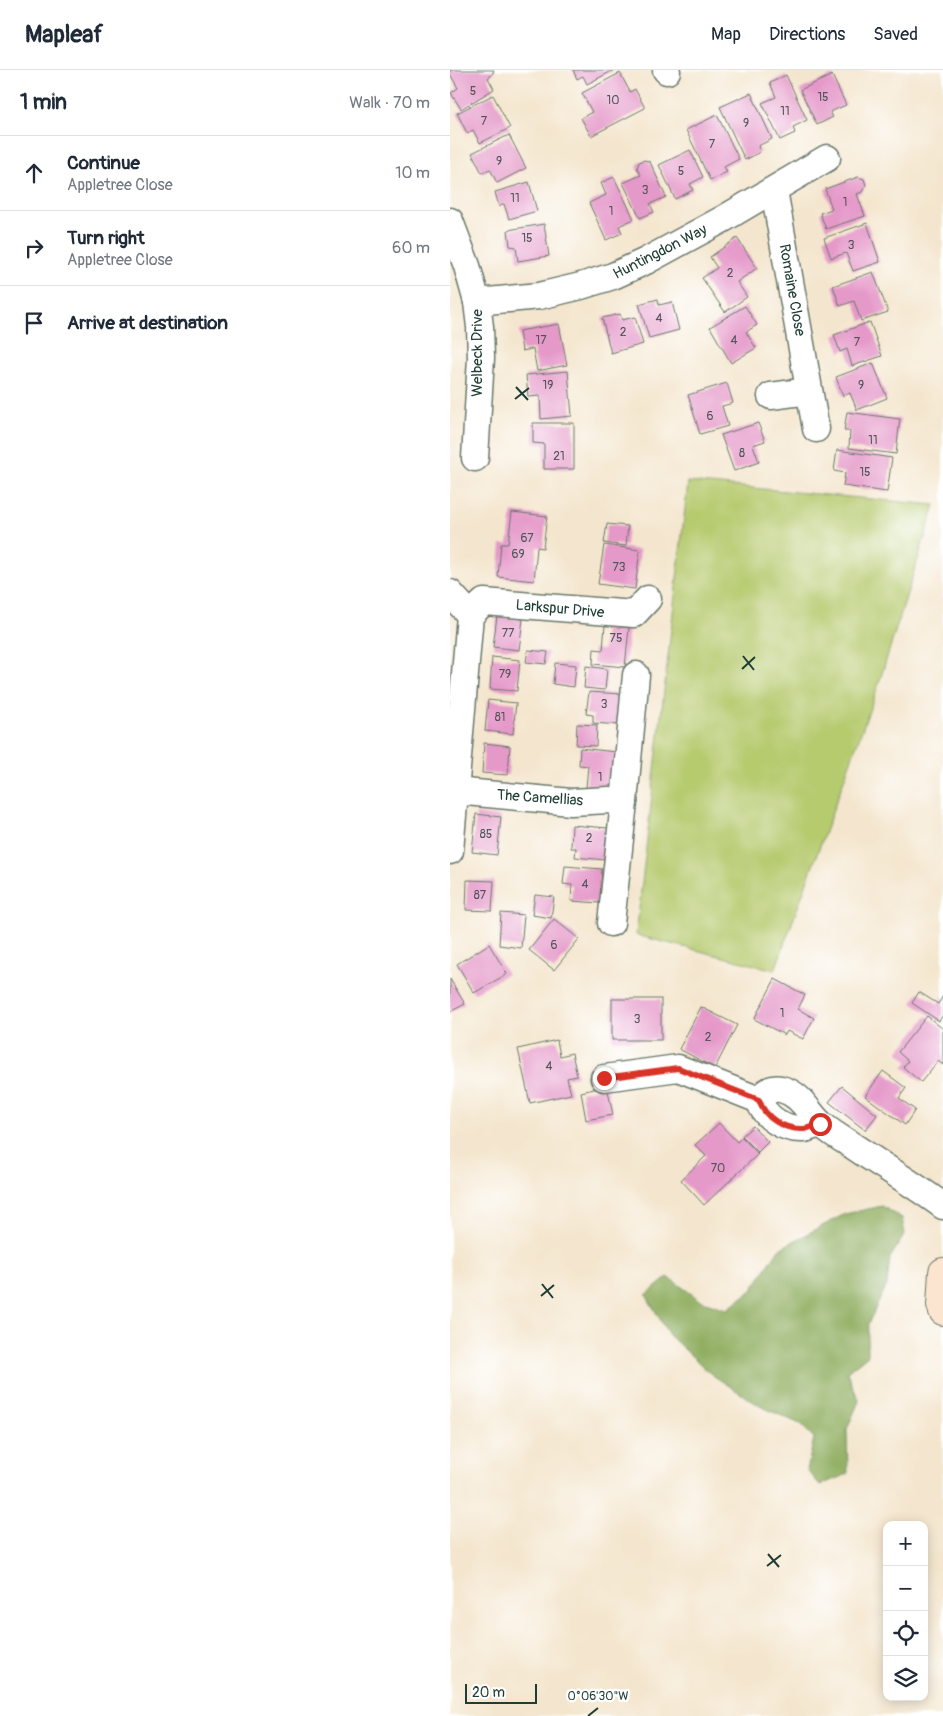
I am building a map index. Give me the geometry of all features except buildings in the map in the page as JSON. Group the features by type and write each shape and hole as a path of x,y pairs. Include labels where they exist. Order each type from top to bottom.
{"street":[{"name":"Huntingdon Way","path":"477,302 539,296 613,276 670,248 827,158"},
{"name":"Romaine Close","path":"774,190 816,429"},
{"name":"Welbeck Drive","path":"450,221 467,266 477,302 480,327 481,358 475,458"},
{"path":"771,396 809,391"},
{"path":"450,593 470,615 450,851"},
{"name":"Larkspur Drive","path":"470,615 484,602 634,614 648,599"},
{"path":"611,923 636,675"},
{"name":"The Camellias","path":"455,791 571,802 609,800 624,802"},
{"path":"604,1078 678,1068 759,1100 764,1093 772,1089 782,1089 796,1096 820,1124 873,1160 918,1187 943,1206"},
{"path":"943,1272 941,1305 943,1311"}],"green space":[{"path":"688,482 935,505 878,686 775,970 636,935"},
{"path":"882,1206 902,1218 905,1234 890,1258 887,1285 868,1324 868,1355 847,1372 859,1401 847,1429 848,1474 820,1485 807,1470 814,1438 800,1424 760,1406 711,1374 669,1335 646,1295 668,1277 700,1300 727,1309 752,1290 779,1249 845,1214"}],"route":[{"path":"604,1078 678,1068 759,1100 761,1107 771,1119 784,1125 806,1129 820,1124"}]}
